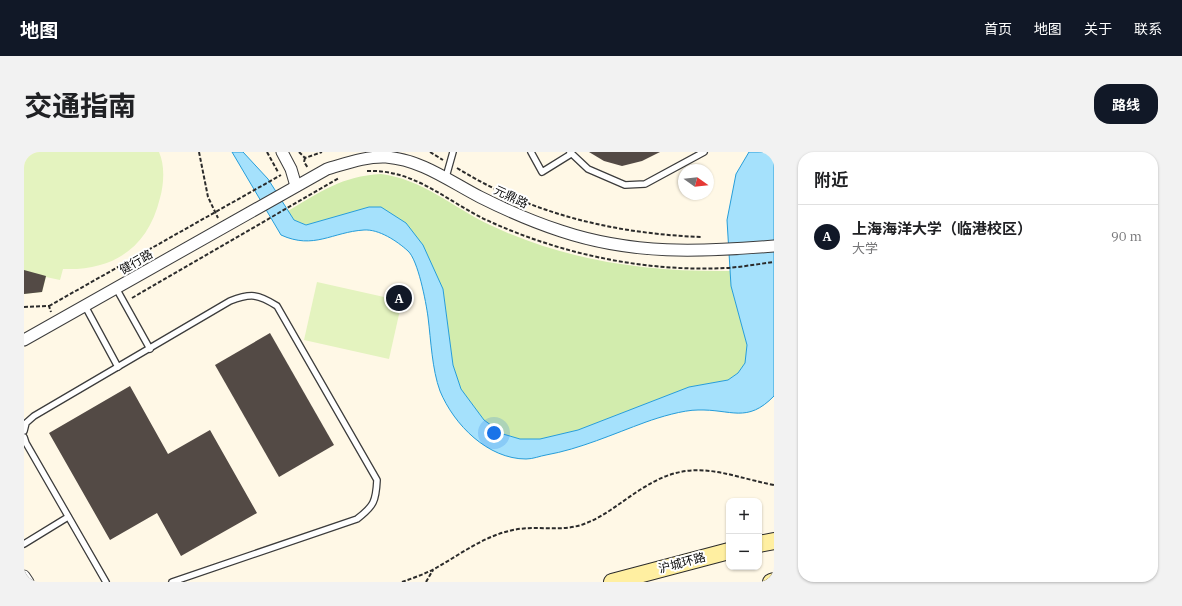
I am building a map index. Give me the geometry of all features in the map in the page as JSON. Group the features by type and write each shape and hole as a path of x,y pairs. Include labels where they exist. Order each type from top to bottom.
{"main road":[{"path":"762,543 774,540"},
{"name":"沪城环路","path":"612,582 726,552"}],"street":[{"path":"282,152 292,169 296,186"},
{"name":"元鼎路","path":"260,206 327,169 362,160 386,157 420,164 521,217 562,232 649,250 690,252 774,246"},
{"name":"健行路","path":"24,340 260,206"},
{"path":"24,576 28,582"}],"lane":[{"path":"446,178 453,152"},
{"path":"531,152 542,172 571,153 588,168 625,185 645,184 704,152"},
{"path":"116,288 150,348"},
{"path":"24,431 26,423 34,416 230,301 246,294 262,296 277,306 377,480 376,496 370,509 358,520 172,582"},
{"path":"85,306 118,367"},
{"path":"24,437 26,443 106,582"},
{"path":"24,544 68,517"}],"path":[{"path":"199,152 208,197 215,214 223,227"},
{"path":"267,152 280,176"},
{"path":"299,152 305,158 322,152"},
{"path":"430,152 446,161"},
{"path":"452,165 511,197 552,212 628,231 709,238"},
{"path":"362,171 381,170 411,178 493,223 564,249 607,259 650,265 689,268 726,268 774,262"},
{"path":"125,302 267,218 344,176"},
{"path":"24,307 48,306 251,194 274,179"},
{"path":"48,306 55,323"},
{"path":"402,582 434,569 483,541 508,531 528,528 560,530 584,524 610,512 643,487 664,477 690,470 715,470 774,485"},
{"path":"426,582 434,569"}],"green space":[{"path":"24,152 159,152 163,169 162,187 160,198 147,230 137,243 126,253 112,261 98,266 81,269 63,269 60,280 46,277 42,292 24,294"},
{"path":"381,174 396,177 424,188 490,225 548,248 607,262 638,266 699,271 730,271 731,286 747,345 745,363 738,373 728,380 689,387 578,430 541,439 520,439 503,434 484,420 461,389 453,365 443,289 369,207 306,225 294,220 288,211 332,186 367,175"},
{"path":"317,282 402,301 389,359 304,340"}],"water":[{"path":"232,152 243,152 268,179 294,220 306,225 369,207 381,207 406,223 423,245 443,289 453,365 461,389 484,420 503,434 520,439 540,439 578,430 689,387 728,380 738,373 745,363 747,345 731,286 727,220 736,174 749,152 774,152 774,396 764,405 755,410 738,413 710,410 679,412 652,420 584,445 534,458 526,459 498,453 474,438 463,427 446,404 440,391 433,364 428,317 423,292 415,263 408,251 388,236 370,230 353,231 313,241 303,241 281,235"}],"building":[{"path":"589,152 660,152 642,161 622,166 604,161"},
{"path":"24,270 46,276 42,292 24,294"},
{"path":"270,333 334,445 279,477 215,365"},
{"path":"130,386 168,454 210,430 257,513 181,556 157,513 110,540 49,433"}],"place":[{"name":"上海海洋大学（临港校区）","path":"399,298"}]}
